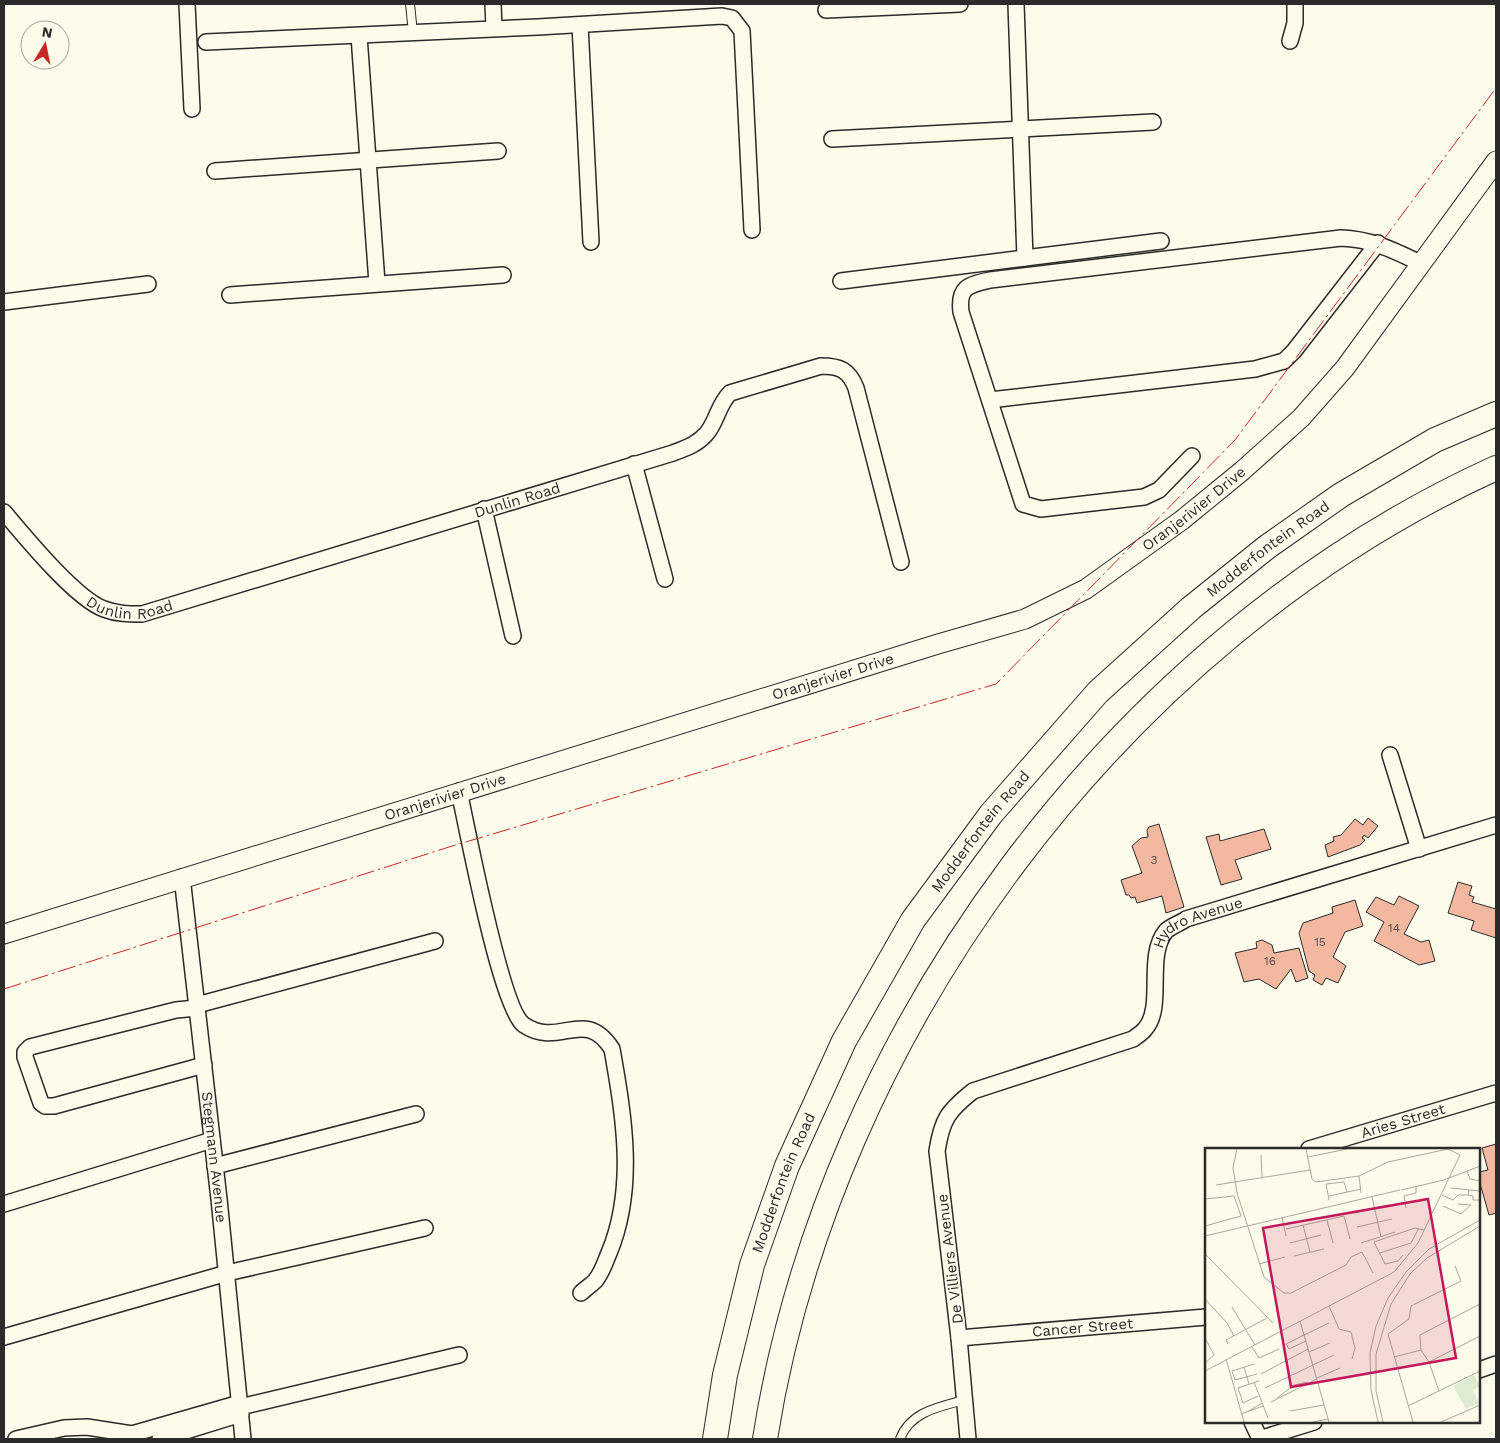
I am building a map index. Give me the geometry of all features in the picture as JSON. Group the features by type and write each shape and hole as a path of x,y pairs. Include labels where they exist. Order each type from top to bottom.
{"main road":[{"name":"Modderfontein Road","path":"715,1439 725,1375 752,1265 787,1166 844,1041 913,920 991,814 1098,692 1191,608 1267,548 1341,496 1435,440 1496,414"},
{"path":"765,1439 773,1391 800,1281 835,1182 892,1058 964,935 1012,865 1079,783 1149,708 1228,636 1311,573 1400,516 1496,468"}],"street":[{"path":"187,4 192,109"},
{"path":"493,4 494,28"},
{"path":"826,10 960,4"},
{"path":"1016,4 1025,258"},
{"path":"1290,41 1295,23 1295,4"},
{"path":"206,42 580,25 722,16 732,18 742,30 752,230"},
{"path":"580,25 591,242"},
{"path":"359,36 378,283"},
{"path":"832,139 1153,122"},
{"path":"215,171 498,151"},
{"name":"Oranjerivier Drive","path":"4,934 460,791 1025,619 1079,593 1127,562 1182,520 1301,418 1345,368 1496,161"},
{"path":"1192,456 1159,490 1144,497 1041,508 1023,504 1019,498 961,312 959,300 963,291 971,284 1341,238 1361,239 1378,243 1420,263"},
{"path":"841,281 1161,242"},
{"path":"990,400 1255,369 1284,361 1378,243"},
{"path":"230,295 503,275"},
{"path":"4,302 148,284"},
{"name":"Dunlin Road","path":"4,512 36,549 88,601 103,609 123,614 142,614 358,550 694,445 708,432 721,402 730,393 821,366 843,369 852,378 901,562"},
{"path":"634,464 665,579"},
{"path":"484,510 513,636"},
{"path":"1390,755 1418,849"},
{"path":"460,791 493,940 512,1011 522,1024 538,1032 555,1033 589,1028 603,1035 612,1049 627,1171 625,1200 615,1239 603,1268 596,1280 581,1293"},
{"name":"Hydro Avenue","path":"974,1091 1133,1039 1146,1028 1152,1013 1155,964 1159,946 1167,931 1186,920 1496,825"},
{"name":"Stegmann Avenue","path":"182,877 244,1439"},
{"path":"204,1065 54,1106 45,1106 41,1103 25,1052 30,1047 176,1010 197,1007 435,941"},
{"name":"De Villiers Avenue","path":"968,1439 959,1338 937,1151 941,1127 954,1106 974,1091"},
{"name":"Aries Street","path":"1312,1148 1496,1093"},
{"path":"215,1166 416,1114"},
{"path":"4,1204 212,1140"},
{"path":"4,1337 227,1273 425,1228"},
{"name":"Cancer Street","path":"959,1338 1205,1317"},
{"path":"16,1439 64,1428 87,1427 132,1434 459,1355"},
{"path":"1480,1370 1496,1364"},
{"path":"160,1439 240,1408"},
{"path":"1252,1423 1260,1439 1311,1423"}],"lane":[{"path":"410,4 413,33"},
{"path":"900,1439 910,1421 933,1408 964,1400"}],"building":[{"path":"1368,818 1378,826 1368,838 1364,835 1362,838 1365,840 1360,845 1328,857 1325,845 1334,841 1333,837 1341,835 1355,819 1363,825"},
{"path":"1159,824 1184,907 1166,913 1162,896 1137,903 1135,897 1131,898 1129,895 1126,895 1121,880 1142,873 1132,846 1141,838 1148,837 1147,830 1149,827"},
{"path":"1264,829 1271,849 1235,860 1242,879 1221,885 1206,837 1219,834 1220,841"},
{"path":"1458,882 1472,886 1469,895 1474,897 1472,902 1496,909 1496,938 1471,930 1474,921 1448,913"},
{"path":"1399,896 1419,906 1404,934 1421,942 1429,940 1435,961 1419,965 1374,941 1384,922 1366,912 1376,897 1394,905"},
{"path":"1355,900 1363,926 1345,932 1333,957 1346,966 1338,983 1326,978 1322,985 1313,980 1315,975 1309,971 1299,933 1303,923 1333,913 1332,907"},
{"path":"1262,940 1272,945 1274,953 1299,948 1308,978 1296,982 1291,969 1276,989 1259,979 1244,982 1235,953 1257,948 1256,942"},
{"path":"1496,1144 1496,1213 1489,1215 1480,1184 1480,1172 1488,1170 1482,1148"}],"power":[{"path":"4,989 449,847 996,684 1235,440 1496,88"}]}
